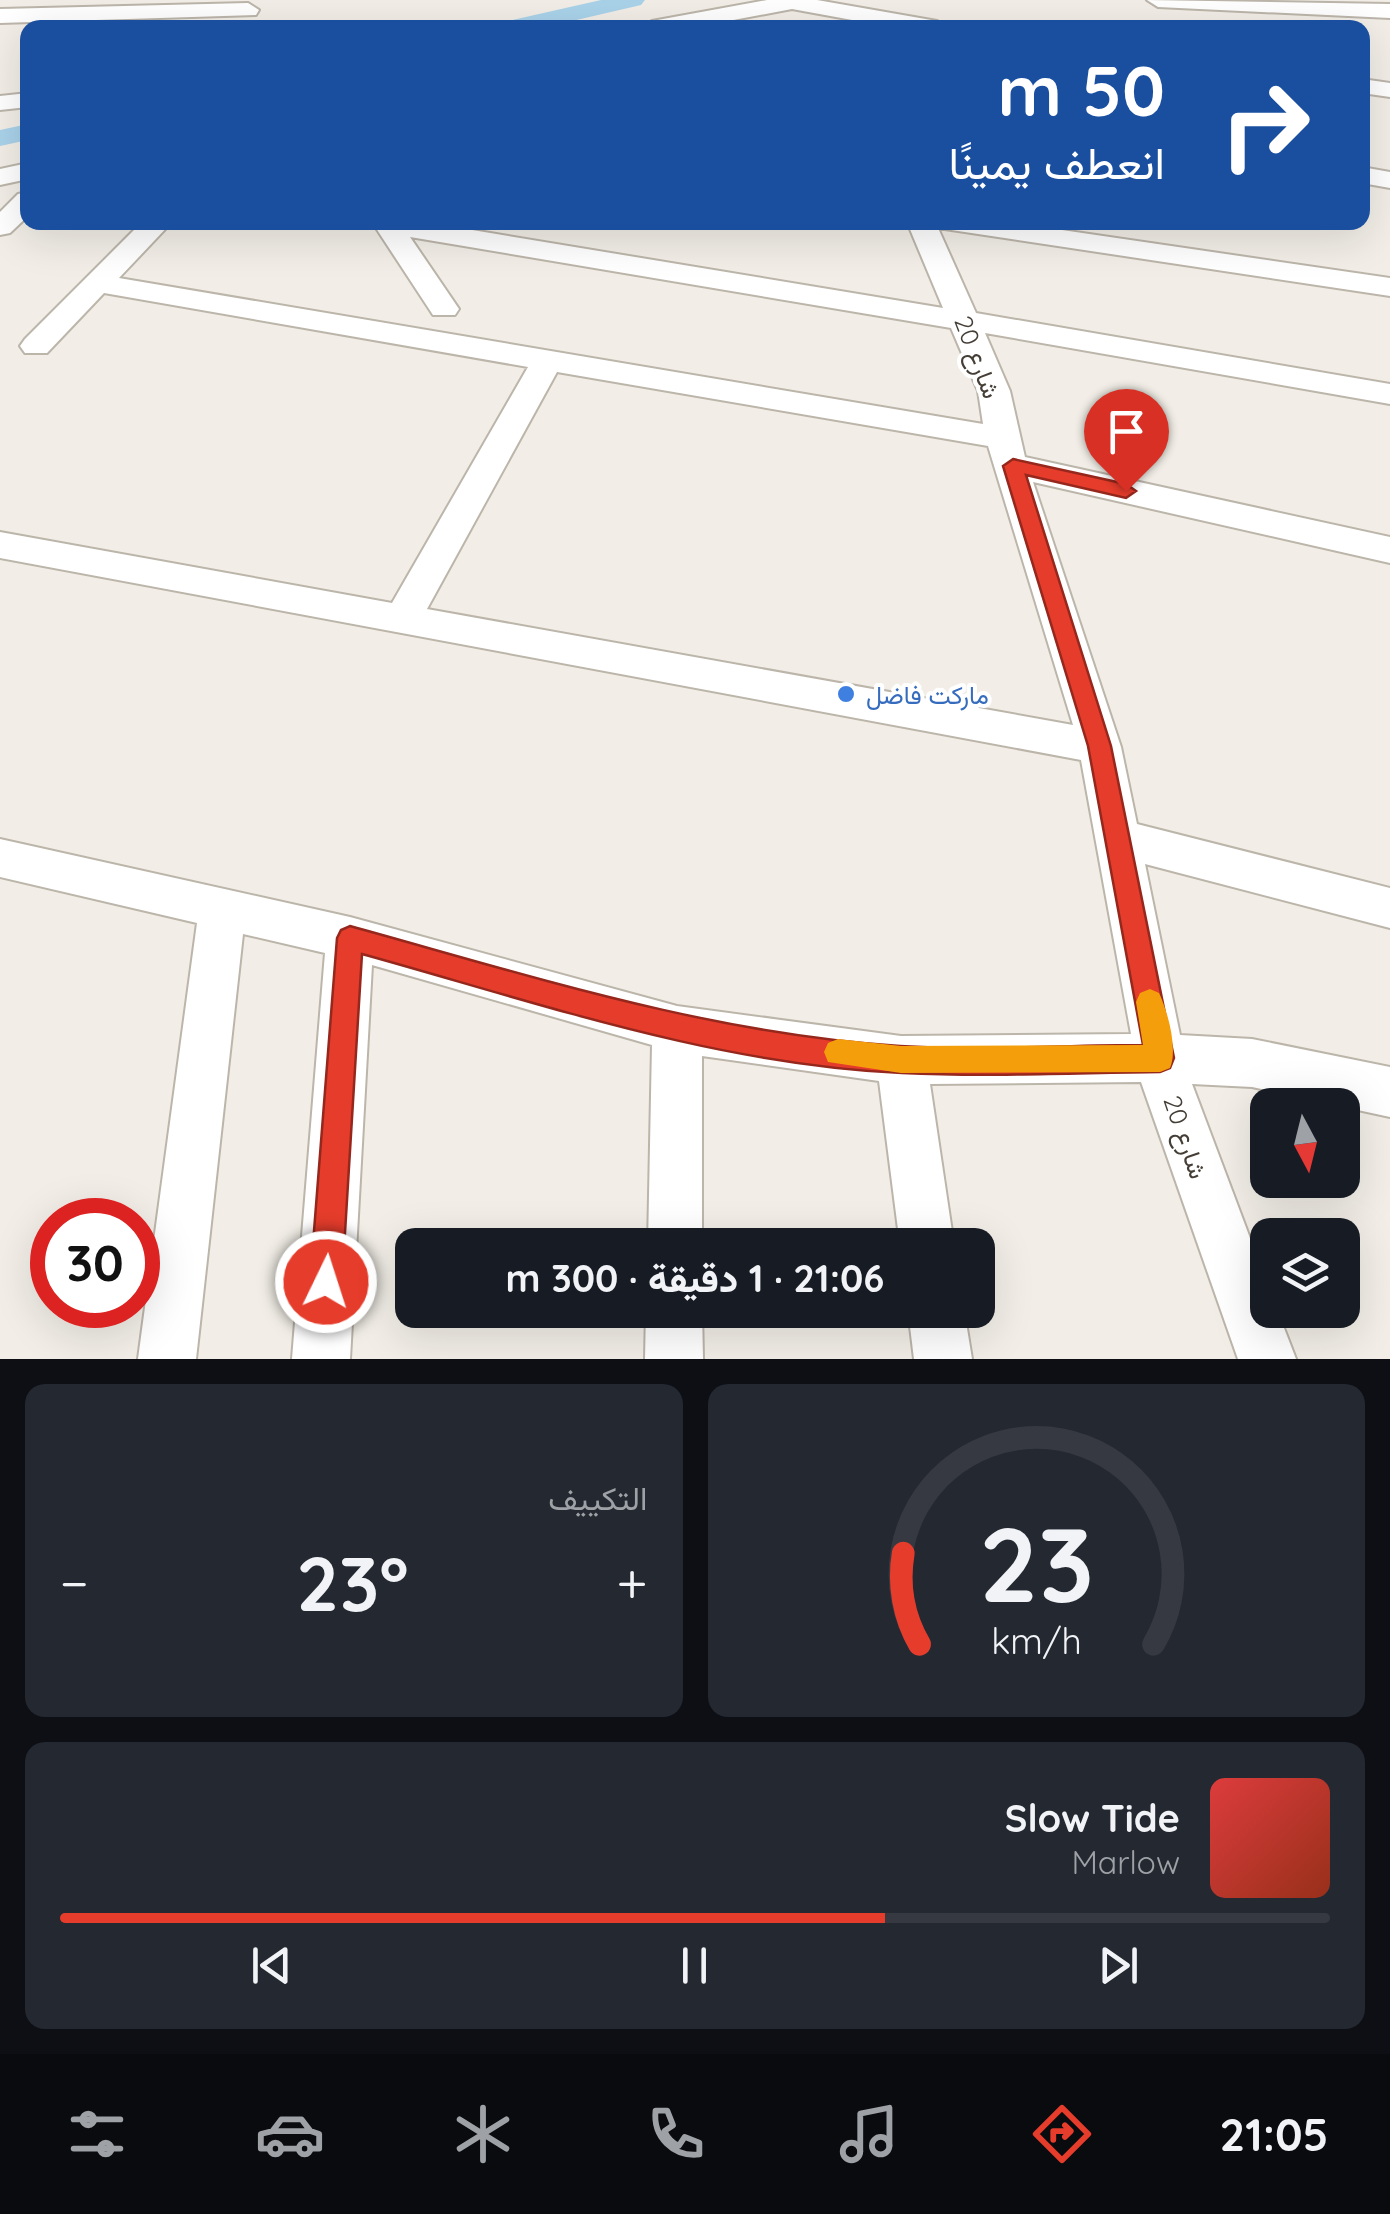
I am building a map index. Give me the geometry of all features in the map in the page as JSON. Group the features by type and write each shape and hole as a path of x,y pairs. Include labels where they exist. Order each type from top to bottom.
{"street":[{"path":"1158,0 1390,11"},
{"path":"696,20 797,1 880,16"},
{"path":"0,16 247,12"},
{"path":"0,227 20,208"},
{"path":"36,346 151,230"},
{"path":"392,230 444,309"},
{"path":"424,230 1390,394"},
{"name":"شارع 20","path":"925,230 994,390 1008,452 1100,746 1160,1058 1176,1116 1266,1359"},
{"path":"1001,230 1390,287"},
{"path":"101,284 547,362 1008,452 1390,550"},
{"path":"402,619 547,362"},
{"path":"0,545 1100,746"},
{"path":"1120,838 1390,908"},
{"path":"0,858 222,912 350,938 678,1029 901,1060 1160,1058 1252,1063 1390,1092"},
{"path":"167,1359 222,912"},
{"path":"321,1359 350,938"},
{"path":"675,1228 678,1029"},
{"path":"901,1060 925,1228"},
{"path":"674,1328 674,1359"},
{"path":"939,1328 943,1359"}],"waterway":[{"path":"544,20 633,0"},
{"path":"0,138 20,134"}],"slow traffic":[{"path":"838,1052 901,1060 1160,1058 1150,1002"}],"place":[{"name":"ماركت فاضل","path":"846,694"}],"route":[{"path":"326,1282 350,938 678,1029 810,1049 901,1060 1160,1058 1100,746 1013,466 1126,491"}]}
